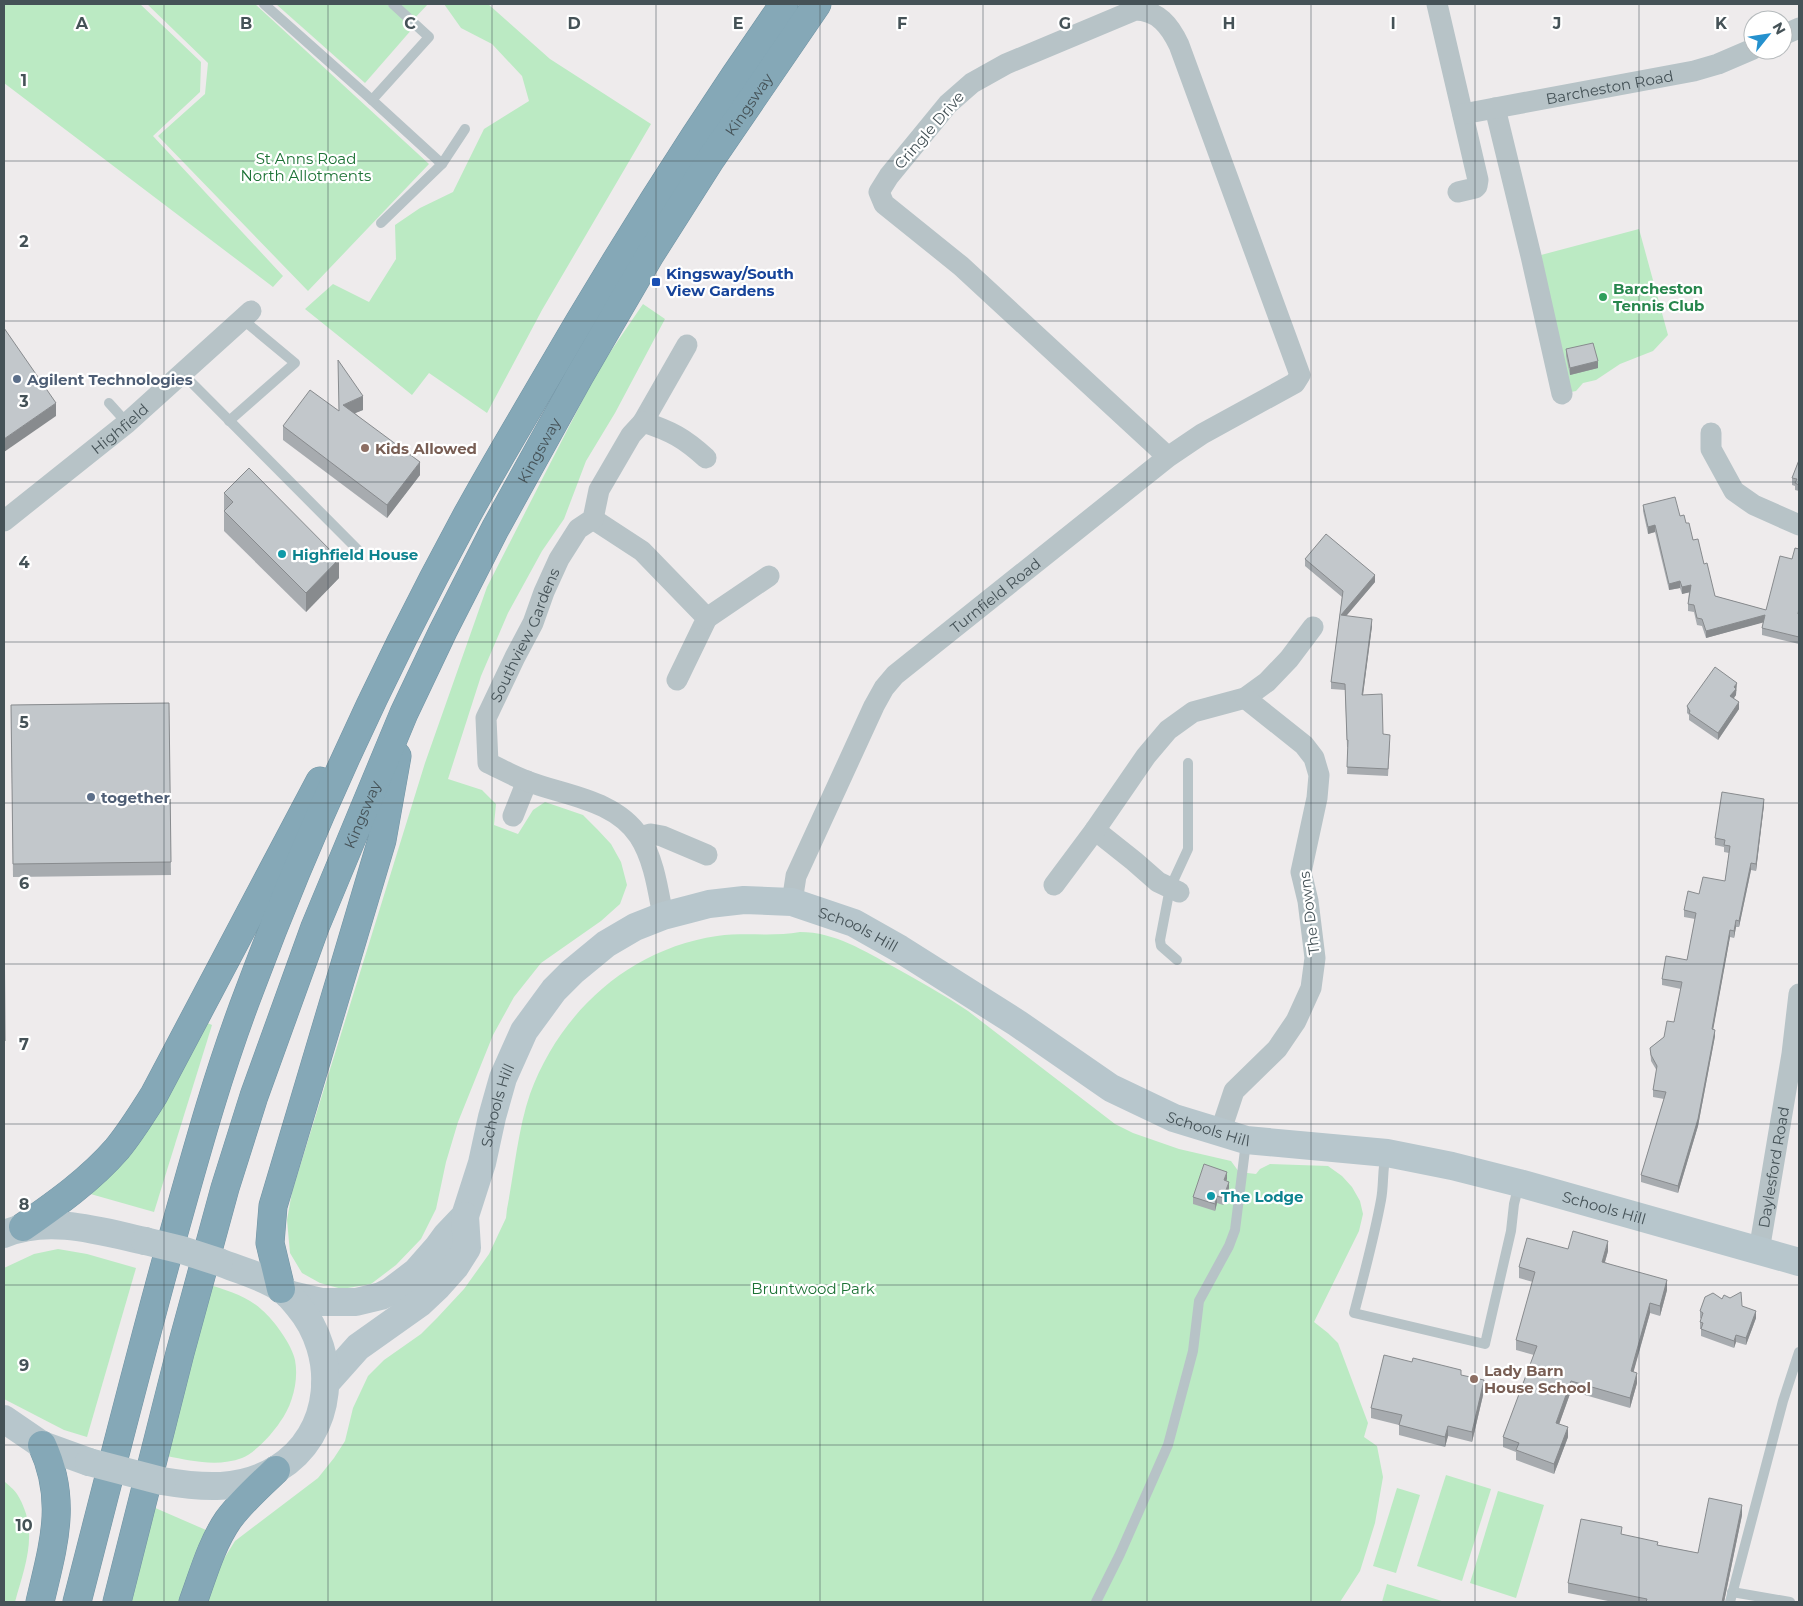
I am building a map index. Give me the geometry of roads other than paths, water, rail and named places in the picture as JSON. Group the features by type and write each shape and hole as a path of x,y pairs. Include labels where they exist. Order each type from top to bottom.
{"highway":[{"name":"Kingsway","path":"77,1602 145,1339 198,1146 220,1074 239,1018 282,908 376,694 468,512 629,238 784,4"},
{"name":"Kingsway","path":"117,1602 180,1354 225,1188 254,1096 315,927 404,713 495,529 579,377 640,272 711,159 817,4"},
{"path":"14,1231 74,1191 116,1150 132,1130 154,1095 304,808 341,744 376,694"},
{"path":"284,1291 270,1242 273,1206 382,840 404,713"},
{"path":"40,1602 57,1524 57,1503 50,1462 42,1445"},
{"path":"193,1602 210,1556 228,1520 244,1501 276,1470"}],"street":[{"path":"1437,4 1478,180 1475,188 1458,192"},
{"name":"Cringle Drive","path":"1168,457 961,266 884,204 878,192 948,104 972,83 986,74 1135,10 1143,10 1150,13 1168,25 1179,45 1300,375"},
{"name":"Barcheston Road","path":"1463,114 1694,72 1743,53"},
{"path":"1495,108 1562,394"},
{"name":"Highfield","path":"4,521 127,423 246,315"},
{"path":"687,345 643,422 631,435 599,490 593,519 642,551 707,618"},
{"name":"Turnfield Road","path":"792,902 799,867 884,688 906,666 1168,457 1202,434 1295,383 1300,375"},
{"path":"643,422 668,429 689,442 706,458"},
{"path":"1711,433 1711,449 1734,491 1754,505 1799,525"},
{"name":"Southview Gardens","path":"527,781 488,763 486,718 533,622 559,559 578,529 593,519"},
{"path":"677,680 707,618 769,576"},
{"path":"1054,886 1146,756 1168,730 1193,712 1245,698 1267,682 1313,627"},
{"name":"The Downs","path":"1220,1133 1234,1091 1277,1049 1296,1021 1310,988 1315,958 1308,901 1301,872 1317,798 1319,775 1314,758 1304,745 1245,698"},
{"path":"513,816 527,781 601,805 620,817 640,837 649,857 663,916"},
{"path":"1095,830 1158,882 1174,890"},
{"path":"640,837 651,834 662,836 707,855"},
{"name":"Schools Hill","path":"325,1384 358,1348 420,1303 455,1267 466,1248 465,1216 482,1163 503,1078 513,1053 530,1023 554,990 572,972 606,944 629,931 663,916 709,904 730,901 763,900 792,902 854,923 900,949 1017,1023 1111,1088 1174,1118 1246,1140 1386,1153 1452,1166 1799,1262"},
{"name":"Daylesford Road","path":"1759,1251 1792,1054 1799,994"},
{"name":"Schools Hill","path":"284,1291 321,1302 341,1303 380,1296 391,1291 416,1272 465,1216"},
{"path":"6,1423 42,1445 89,1462 162,1481 217,1488 254,1479 276,1470 297,1452 307,1439 320,1415 325,1384 325,1369 319,1342 304,1314 284,1291 252,1274 182,1250 77,1228 41,1226 14,1231"}],"lane":[{"path":"264,4 442,164"},
{"path":"372,100 429,37 393,4"},
{"path":"381,222 442,164 465,130"},
{"path":"229,421 295,363 246,315"},
{"path":"181,372 358,550"},
{"path":"109,404 127,423"},
{"path":"1177,960 1161,946 1160,940 1188,849 1188,763"},
{"path":"1096,1602 1120,1554 1168,1445 1193,1351 1199,1301 1229,1246 1235,1230 1246,1140"},
{"path":"1386,1153 1382,1171 1381,1197 1372,1246 1354,1312 1485,1344 1511,1230 1519,1183"},
{"path":"1790,1602 1731,1597 1783,1401 1799,1352"}],"place":[{"name":"Kingsway/South View Gardens","path":"656,282"},
{"name":"Barcheston Tennis Club","path":"1603,297"},
{"name":"Agilent Technologies","path":"17,379"},
{"name":"Kids Allowed","path":"365,448"},
{"name":"Highfield House","path":"282,554"},
{"name":"together","path":"91,797"},
{"name":"The Lodge","path":"1211,1196"},
{"name":"Lady Barn House School","path":"1474,1379"}],"park label":[{"name":"St Anns Road North Allotments","path":"306,166"},
{"name":"Bruntwood Park","path":"813,1288"}]}
